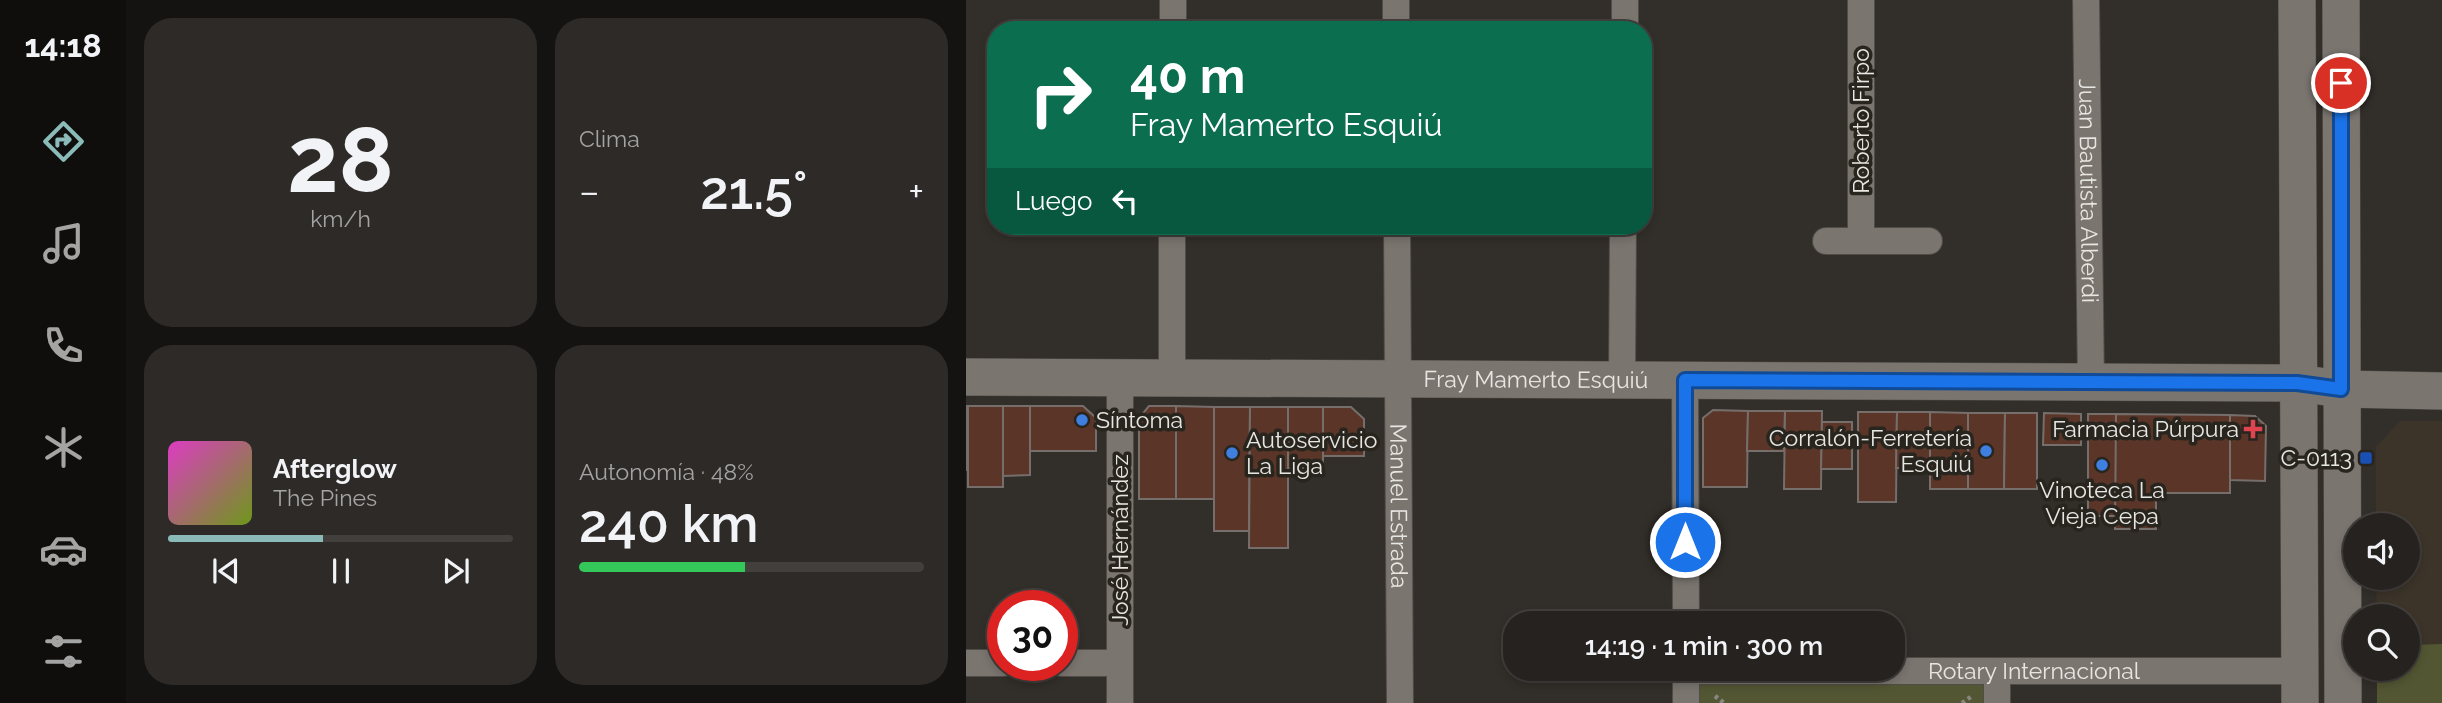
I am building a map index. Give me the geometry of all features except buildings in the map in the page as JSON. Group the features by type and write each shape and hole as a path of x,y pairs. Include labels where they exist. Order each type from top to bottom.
{"street":[{"path":"1173,0 1173,21"},
{"path":"1396,0 1396,21"},
{"path":"1625,0 1625,21"},
{"name":"Roberto Firpo","path":"1861,0 1861,241"},
{"name":"Juan Bautista Alberdi","path":"2086,0 2091,382"},
{"path":"2297,0 2300,687"},
{"path":"2342,0 2343,703"},
{"path":"1172,235 1172,378"},
{"name":"Manuel Estrada","path":"1397,235 1400,703"},
{"path":"1622,380 1623,235"},
{"path":"1826,241 1929,241"},
{"name":"Fray Mamerto Esquiú","path":"966,377 2297,383 2341,389 2442,391"},
{"name":"José Hernández","path":"1120,378 1120,703"},
{"path":"1685,380 1686,611"},
{"path":"966,663 987,663"},
{"path":"1078,663 1120,663"},
{"name":"Rotary Internacional","path":"1905,671 1997,671 2300,687"},
{"path":"1997,671 1997,703"},
{"path":"1686,681 1686,703"}],"shaded area":[{"path":"2400,421 2442,421 2442,644 2420,645 2420,604 2377,604 2376,590 2420,590 2420,513 2376,513 2376,447"}],"green space":[{"path":"2442,644 2442,703 2377,703 2377,681 2420,681 2420,645"},
{"path":"1698,682 1989,683 1989,703 1698,703"}],"place":[{"name":"Síntoma","path":"1082,420"},
{"name":"Farmacia Púrpura","path":"2253,429"},
{"name":"Corralón-Ferretería Esquiú","path":"1986,451"},
{"name":"Autoservicio La Liga","path":"1232,453"},
{"name":"C-0113","path":"2366,458"},
{"name":"Vinoteca La Vieja Cepa","path":"2102,465"}],"route":[{"path":"1685,542 1685,380 2297,383 2341,389 2341,83"}]}
